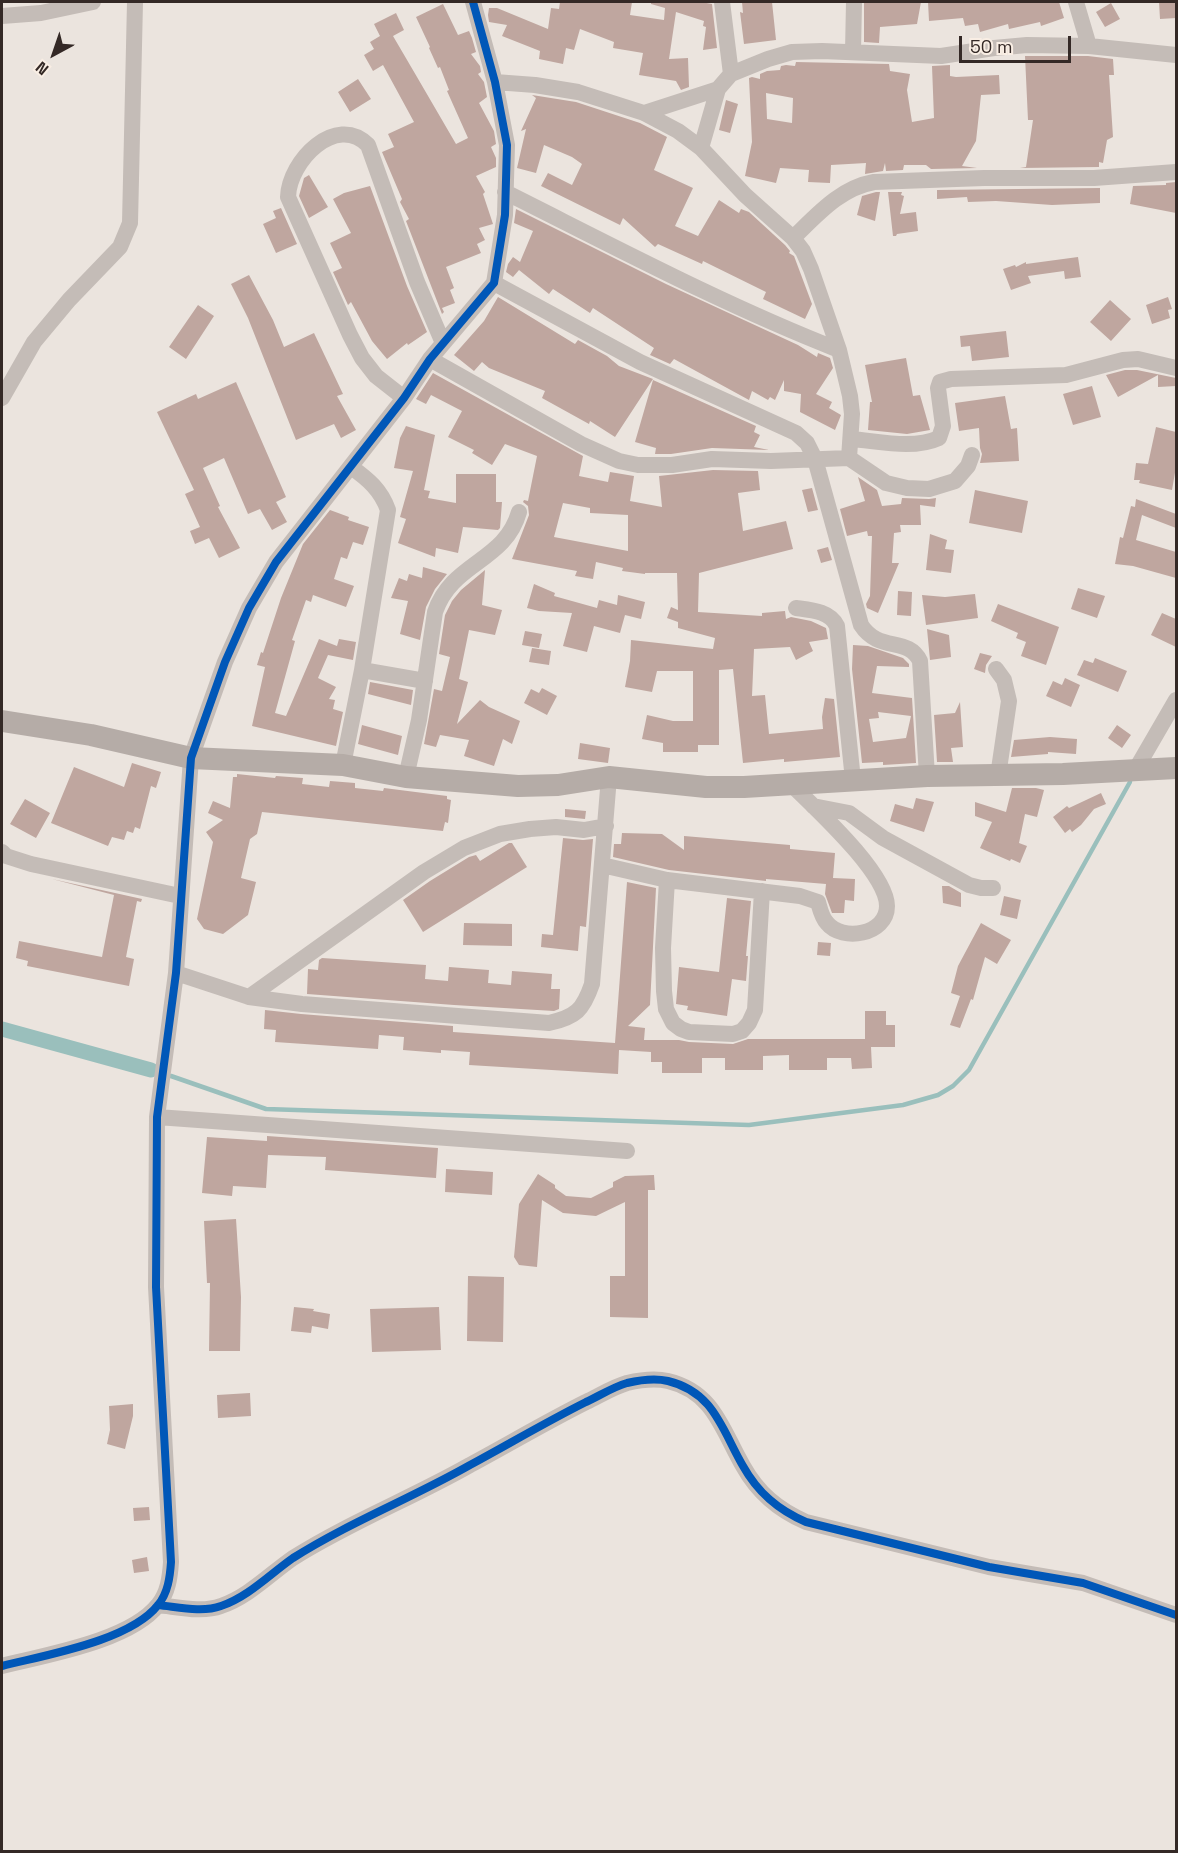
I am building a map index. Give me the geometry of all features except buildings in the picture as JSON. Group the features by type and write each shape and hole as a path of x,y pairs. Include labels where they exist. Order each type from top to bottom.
{"main road":[{"path":"2,722 91,735 191,758 343,765 406,777 518,786 558,785 609,777 706,787 927,776 1063,774 1176,768"}],"street":[{"path":"2,16 41,13 93,2"},
{"path":"2,398 34,342 69,300 120,247 130,223 135,2"},
{"path":"2,1666 97,1641 140,1621 158,1605 167,1590 171,1562 156,1287 157,1117 176,973 191,758 221,672 249,608 276,562 404,398 430,359 494,283 506,215 507,145 495,82 473,2"},
{"path":"722,2 732,74"},
{"path":"853,52 854,2"},
{"path":"1076,2 1089,46"},
{"path":"701,148 718,89 732,74 792,52 941,56 1016,46 1089,46 1176,55"},
{"path":"495,82 535,85 578,92 644,113 678,131 701,148 745,195 793,238 811,269 839,350 852,414 849,458"},
{"path":"644,113 718,89"},
{"path":"404,398 376,376 362,358 288,197 288,186 294,171 309,151 327,138 352,136 362,139 368,145 417,282 443,343"},
{"path":"793,238 843,194 858,185 874,182 984,178 1094,178 1176,172"},
{"path":"505,192 793,332 839,350"},
{"path":"494,283 640,362 796,433 812,449 861,625 866,634 874,639 911,650 920,661 927,776"},
{"path":"430,359 581,444 619,461 638,465 672,465 712,459 771,461 849,458 886,483 907,488 929,489 955,481 968,466 972,455"},
{"path":"850,439 909,444 939,438 943,426 938,388 940,382 951,379 1066,375 1123,360 1138,359 1176,368"},
{"path":"343,765 362,669 388,510 383,496 370,481 351,466"},
{"path":"406,777 419,720 435,612 440,596 454,581 509,537 515,527 519,512"},
{"path":"796,608 827,615 834,620 837,626 853,780"},
{"path":"362,669 425,681"},
{"path":"996,669 1004,680 1009,701 998,776"},
{"path":"1136,769 1176,700"},
{"path":"176,973 249,997 314,1005 549,1023 564,1020 577,1013 585,1003 592,984 609,777"},
{"path":"602,865 667,880 812,899 818,902 827,924 843,932 866,933 874,930 884,916 887,906 883,891 872,871 792,784"},
{"path":"813,806 849,813 883,838 969,885 993,888"},
{"path":"249,997 424,872 464,848 500,834 530,828 556,827 584,830 606,826"},
{"path":"2,852 6,856 31,864 180,896"},
{"path":"667,880 663,948 666,1009 673,1023 689,1032 733,1034 742,1031 749,1023 755,1010 762,891"},
{"path":"157,1117 627,1151"},
{"path":"158,1605 205,1609 219,1607 233,1601 293,1558 365,1517 470,1466 548,1421 625,1384 645,1379 666,1381 694,1392 717,1416 743,1467 755,1485 778,1508 798,1519 989,1567 1083,1583 1176,1615"}],"waterway":[{"path":"171,1076 266,1109 749,1125 903,1105 938,1095 953,1086 969,1070 1130,782"},
{"path":"2,1029 151,1070"}],"cycle path":[{"path":"2,1666 86,1645 128,1628 145,1618 158,1605 168,1585 171,1562 156,1287 157,1117 176,973 191,758 225,662 249,608 276,562 404,398 430,359 494,283 505,215 507,145 495,82 473,2"},
{"path":"158,1605 206,1609 231,1602 315,1545 448,1477 556,1417 611,1389 627,1383 653,1380 668,1381 684,1386 706,1403 715,1414 755,1484 770,1500 786,1512 806,1522 989,1567 1083,1583 1176,1615"}]}
